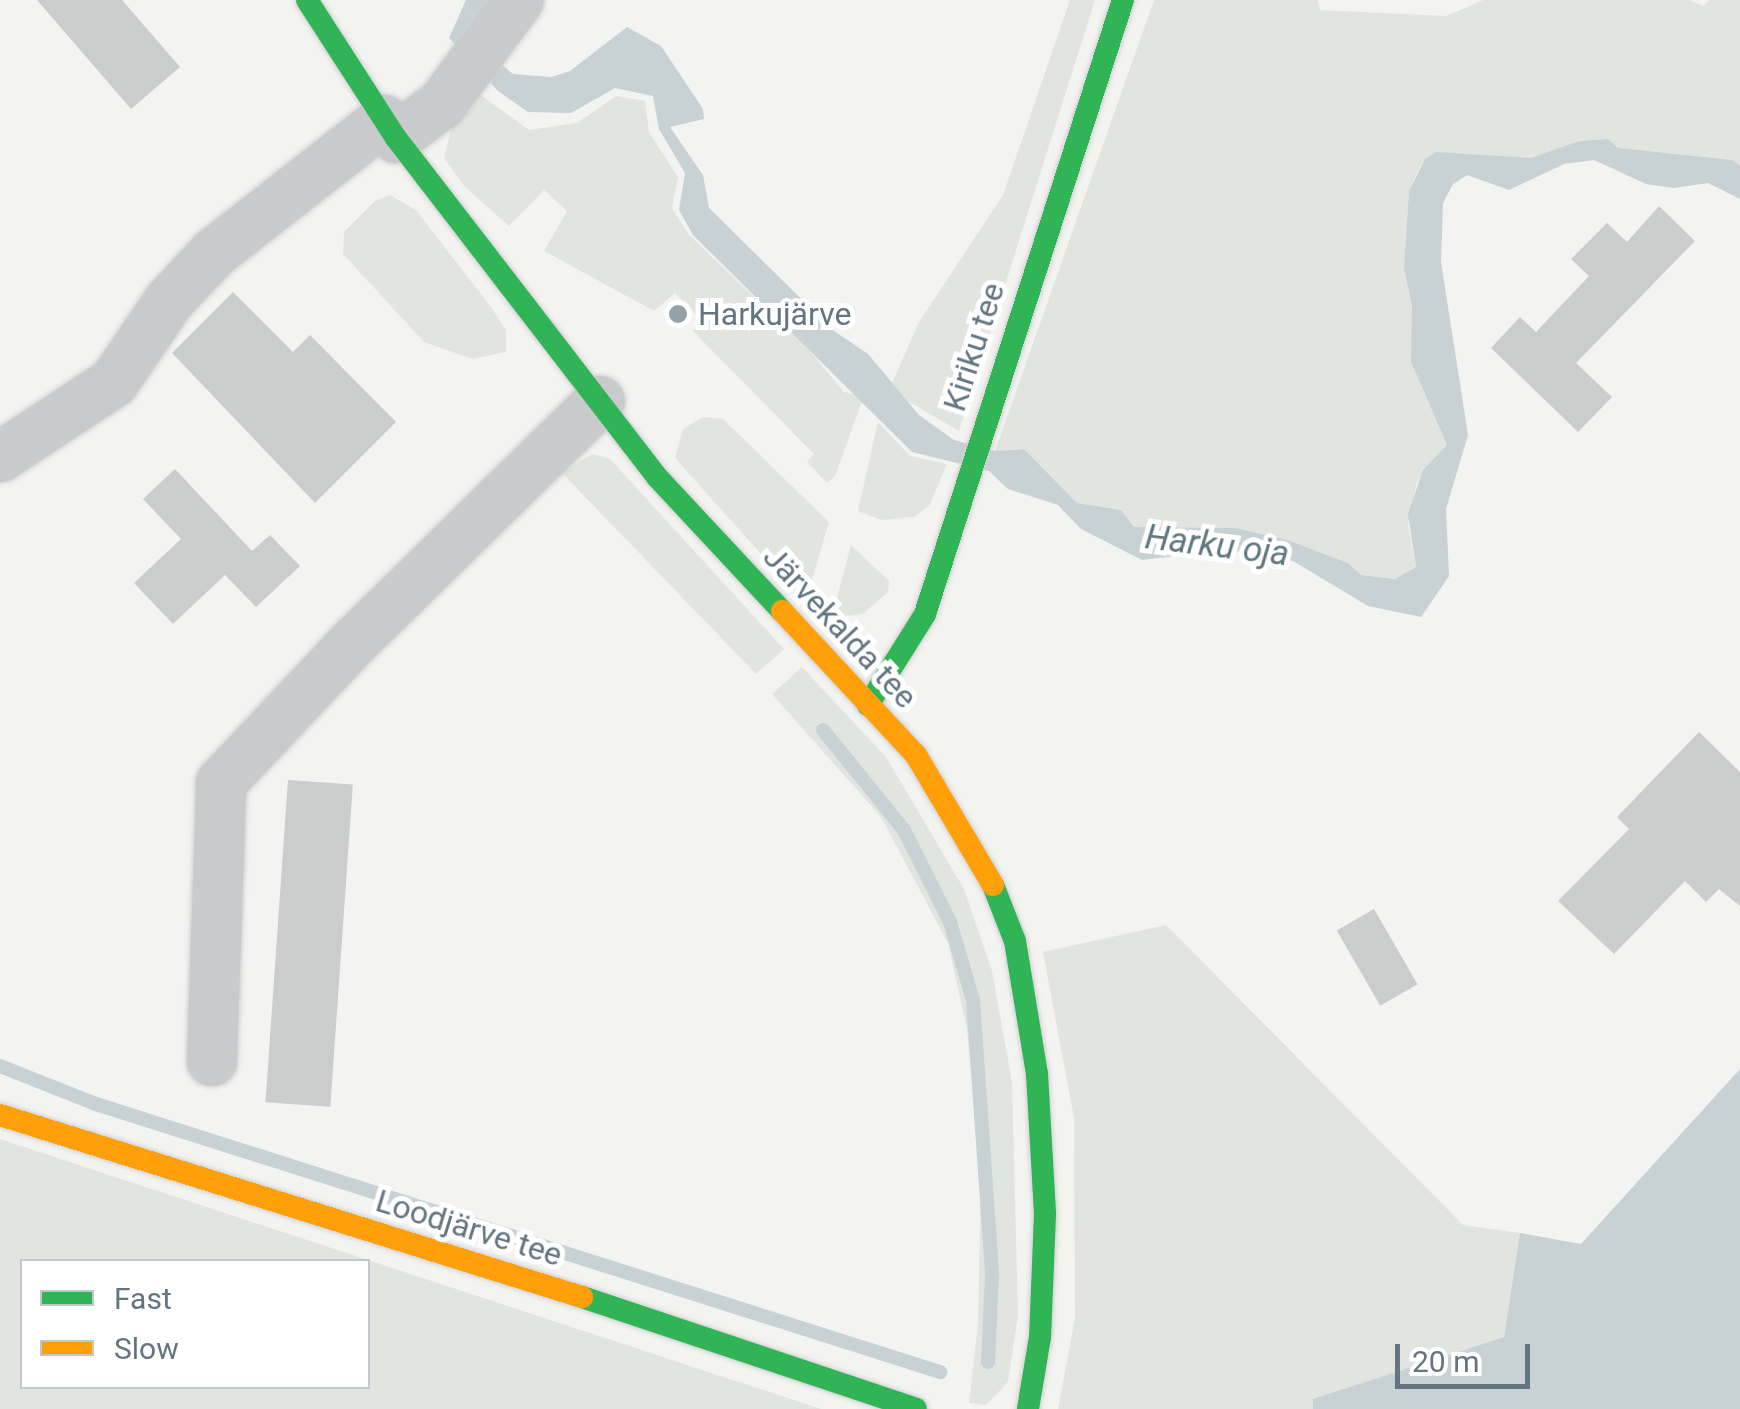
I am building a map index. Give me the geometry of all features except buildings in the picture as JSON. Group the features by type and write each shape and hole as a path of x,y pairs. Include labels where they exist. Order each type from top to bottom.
{"street":[{"name":"Järvekalda tee","path":"307,0 390,130 658,478 916,755 954,812 1014,941 1037,1074 1045,1214 1040,1337 1028,1409"},
{"path":"0,458 114,382 169,301 214,253 390,130 442,104 519,0"},
{"name":"Kiriku tee","path":"868,705 925,614 978,435 1123,0"},
{"path":"212,1061 221,783 354,642 600,401"},
{"name":"Loodjärve tee","path":"0,1115 691,1331 916,1409"}],"shaded area":[{"path":"1070,0 1095,0 959,431 889,390 919,322 1003,195"},
{"path":"1154,0 1318,0 1320,10 1446,16 1483,0 1689,0 1703,6 1709,0 1740,0 1740,166 1618,148 1608,139 1579,141 1532,158 1425,159 1418,170 1409,191 1404,268 1413,305 1411,362 1447,445 1417,482 1408,524 1416,567 1409,574 1395,579 1360,575 1348,563 1288,540 1236,528 1134,527 1121,510 1077,503 1024,449 995,451"},
{"path":"471,88 529,130 577,123 616,96 645,101 649,132 678,177 672,208 689,235 804,344 844,392 864,396 835,476 827,483 807,462 814,454 693,331 702,321 675,293 654,311 544,251 567,211 544,190 509,226 464,186 444,158 455,114"},
{"path":"390,195 416,210 491,307 506,330 506,352 472,359 424,342 343,254 344,232 376,200"},
{"path":"703,417 723,419 829,522 805,603 675,458 683,429"},
{"path":"878,422 910,456 947,464 929,506 914,517 881,520 858,511"},
{"path":"593,454 610,459 784,649 756,674 561,472"},
{"path":"851,545 889,581 888,592 863,614 832,617"},
{"path":"802,667 886,757 964,889 992,971 1012,1082 1018,1315 1008,1382 986,1405 969,1403 978,1324 981,1170 967,1030 948,943 881,817 772,694"},
{"path":"1166,925 1463,1225 1520,1233 1504,1337 1314,1399 1313,1409 1058,1409 1075,1318 1074,1118 1043,952"},
{"path":"0,1139 365,1259 20,1259 20,1389 370,1389 370,1261 821,1409 0,1409"}],"water":[{"name":"Harku oja","path":"466,0 490,0 496,60 513,74 551,77 570,71 627,27 661,46 703,109 704,119 670,127 703,175 709,208 834,331 868,354 919,415 954,440 995,451 1024,449 1077,503 1121,510 1134,527 1236,528 1288,540 1348,563 1361,575 1395,579 1416,567 1408,514 1423,470 1447,445 1411,362 1412,305 1404,268 1409,191 1425,159 1436,152 1531,158 1579,141 1608,139 1618,148 1732,160 1740,166 1740,199 1708,183 1674,188 1646,184 1594,160 1564,164 1509,190 1467,175 1453,184 1443,203 1441,262 1468,435 1446,509 1449,576 1421,617 1368,606 1293,561 1269,555 1226,550 1142,560 1081,529 1058,505 1008,489 989,471 912,452 693,235 679,210 685,173 659,129 653,96 615,88 571,113 528,112 498,91 449,38"},
{"path":"1740,1069 1740,1409 1313,1409 1313,1399 1504,1337 1520,1233 1581,1244"}],"waterway":[{"path":"823,730 904,830 950,922 973,1000 992,1275 988,1362"},
{"path":"0,1066 96,1104 940,1372"}],"traffic: fast":[{"path":"307,0 396,138 658,478 782,611"},
{"path":"868,705 925,614 1123,0"},
{"path":"993,885 1015,941 1037,1074 1045,1214 1040,1337 1028,1409"},
{"path":"582,1297 916,1409"}],"traffic: slow":[{"path":"782,611 916,755 993,885"},
{"path":"0,1115 582,1297"}],"place":[{"name":"Harkujärve","path":"678,314"}]}
